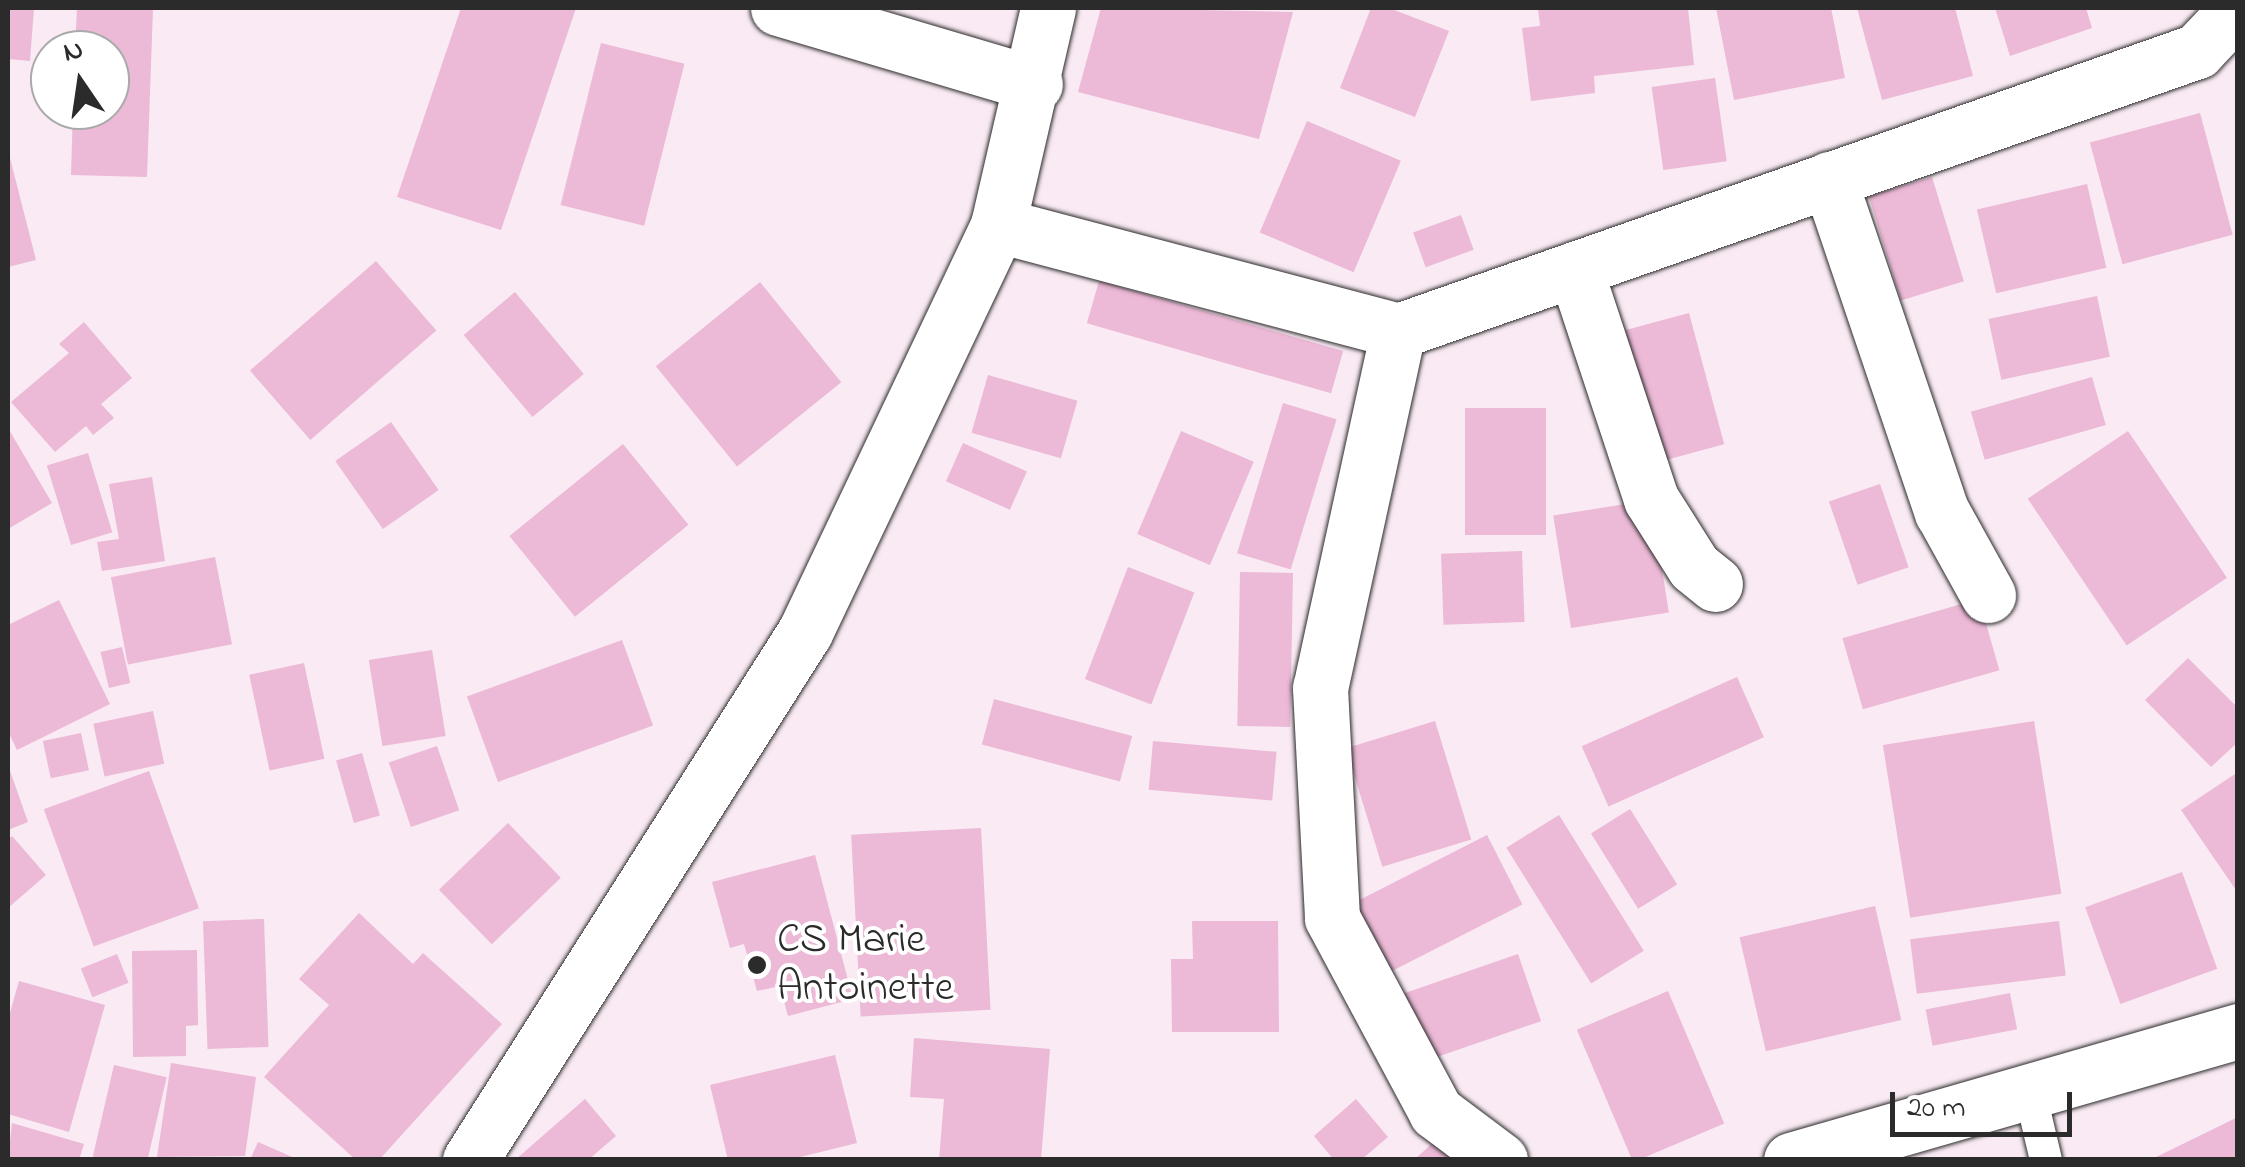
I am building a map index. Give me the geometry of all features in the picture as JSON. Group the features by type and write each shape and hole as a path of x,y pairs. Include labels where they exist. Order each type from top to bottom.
{"street":[{"path":"778,8 1035,84"},
{"path":"470,1160 805,632 998,225 1035,84 1048,8"},
{"path":"998,225 1398,330 2231,36"},
{"path":"1829,179 1942,512 1988,595"},
{"path":"1575,269 1651,500 1694,567 1715,584"},
{"path":"1398,330 1320,688 1332,918 1436,1112 1500,1160"},
{"path":"1791,1160 2238,1031"}],"lane":[{"path":"2030,1092 2046,1160"}],"building":[{"path":"8,8 34,8 30,61 8,59"},
{"path":"77,8 153,8 147,177 71,175 72,130 130,130 130,30 76,30"},
{"path":"461,8 576,8 501,230 397,197"},
{"path":"1101,8 1293,12 1259,139 1078,92"},
{"path":"1371,8 1389,8 1449,31 1415,117 1340,88"},
{"path":"1538,8 1688,8 1694,65 1594,76 1595,93 1531,101 1522,28 1540,26"},
{"path":"1716,8 1831,8 1845,78 1734,100"},
{"path":"1857,8 1955,8 1973,76 1882,100"},
{"path":"1995,8 2086,8 2092,28 2010,56"},
{"path":"601,43 684,64 644,226 561,205"},
{"path":"1715,78 1727,161 1663,170 1652,87"},
{"path":"2200,113 2233,235 2122,264 2090,143"},
{"path":"1307,121 1401,161 1354,272 1260,232"},
{"path":"8,155 36,260 8,267"},
{"path":"1932,177 1964,281 1901,301 1869,196"},
{"path":"2087,184 2106,268 1996,293 1977,209"},
{"path":"1461,215 1474,250 1426,267 1413,232"},
{"path":"376,261 436,330 310,440 250,371"},
{"path":"1099,281 1343,351 1331,393 1087,323"},
{"path":"760,282 841,382 737,467 656,366"},
{"path":"515,292 584,374 532,417 464,335"},
{"path":"2097,296 2110,357 2001,380 1988,319"},
{"path":"1689,313 1724,444 1652,464 1617,332"},
{"path":"84,322 132,378 101,404 114,418 93,435 86,426 55,452 11,402 69,353 59,344"},
{"path":"988,375 1077,401 1061,458 971,433"},
{"path":"2092,377 2106,425 1985,460 1971,412"},
{"path":"1283,403 1337,419 1291,570 1237,553"},
{"path":"1465,408 1546,408 1546,535 1465,535"},
{"path":"391,422 439,490 383,529 335,461"},
{"path":"8,428 52,503 8,529"},
{"path":"1181,431 1254,462 1210,565 1137,534"},
{"path":"2128,431 2227,578 2127,645 2028,499"},
{"path":"963,443 1027,471 1010,510 946,481"},
{"path":"623,444 688,525 575,617 510,536"},
{"path":"88,453 112,532 71,545 47,466"},
{"path":"152,477 165,561 102,571 97,542 119,539 109,484"},
{"path":"1880,484 1909,567 1858,585 1829,502"},
{"path":"1651,500 1669,613 1571,628 1553,515"},
{"path":"1522,551 1524,622 1444,625 1441,554"},
{"path":"215,557 232,644 128,665 111,577"},
{"path":"1128,567 1194,592 1151,704 1085,679"},
{"path":"1240,572 1293,573 1290,727 1237,726"},
{"path":"1979,599 1999,670 1863,709 1843,638"},
{"path":"59,600 110,704 17,750 8,731 8,625"},
{"path":"622,640 653,726 498,782 467,696"},
{"path":"122,647 130,683 109,688 101,652"},
{"path":"432,650 446,736 382,746 369,660"},
{"path":"2188,658 2238,708 2238,742 2211,767 2145,700"},
{"path":"304,663 324,759 270,771 249,675"},
{"path":"1737,677 1764,737 1609,806 1582,746"},
{"path":"994,699 1132,736 1120,781 982,744"},
{"path":"153,711 164,764 105,777 93,724"},
{"path":"1435,721 1471,840 1382,867 1346,748"},
{"path":"2034,721 2061,894 1910,918 1883,745"},
{"path":"81,733 89,770 51,778 43,741"},
{"path":"1153,741 1277,752 1272,801 1149,790"},
{"path":"437,746 459,810 411,827 389,763"},
{"path":"362,753 380,815 354,823 336,760"},
{"path":"8,765 28,822 8,830"},
{"path":"149,771 199,908 94,947 44,809"},
{"path":"2238,772 2238,893 2181,810"},
{"path":"1630,809 1677,884 1638,909 1591,833"},
{"path":"1559,815 1644,951 1591,984 1506,848"},
{"path":"508,823 561,878 492,944 439,890"},
{"path":"981,828 991,1010 861,1017 851,835"},
{"path":"1487,835 1522,904 1386,974 1351,904"},
{"path":"12,836 46,875 8,908 8,839"},
{"path":"815,855 853,999 788,1016 780,986 757,991 744,944 730,948 712,882"},
{"path":"2182,872 2217,969 2120,1004 2085,907"},
{"path":"1875,906 1901,1020 1766,1051 1740,937"},
{"path":"359,913 413,964 423,953 502,1024 379,1160 356,1160 264,1077 329,1005 299,979"},
{"path":"264,919 268,1047 208,1049 203,921"},
{"path":"1192,921 1278,921 1279,1032 1172,1032 1171,959 1193,959"},
{"path":"2059,921 2066,976 1917,994 1910,939"},
{"path":"197,950 198,1025 186,1026 186,1056 133,1057 132,951"},
{"path":"117,954 129,983 92,997 81,969"},
{"path":"1518,954 1541,1021 1427,1061 1404,993"},
{"path":"19,981 105,1005 69,1132 8,1114 8,1020"},
{"path":"1668,991 1724,1124 1632,1160 1577,1030"},
{"path":"2010,993 2017,1029 1933,1046 1926,1009"},
{"path":"914,1038 1050,1049 1041,1160 939,1160 944,1099 910,1097"},
{"path":"835,1055 857,1143 788,1160 728,1160 710,1085"},
{"path":"171,1063 256,1077 245,1156 157,1157"},
{"path":"114,1065 167,1077 147,1160 93,1157"},
{"path":"585,1099 616,1136 588,1160 515,1160"},
{"path":"1356,1099 1388,1137 1361,1160 1334,1160 1314,1136"},
{"path":"2238,1117 2238,1160 2150,1160"},
{"path":"12,1123 84,1144 79,1160 8,1160"},
{"path":"1438,1138 1458,1160 1414,1160"},
{"path":"258,1142 299,1160 250,1160"}],"place":[{"name":"CS Marie Antoinette","path":"757,965"}]}
